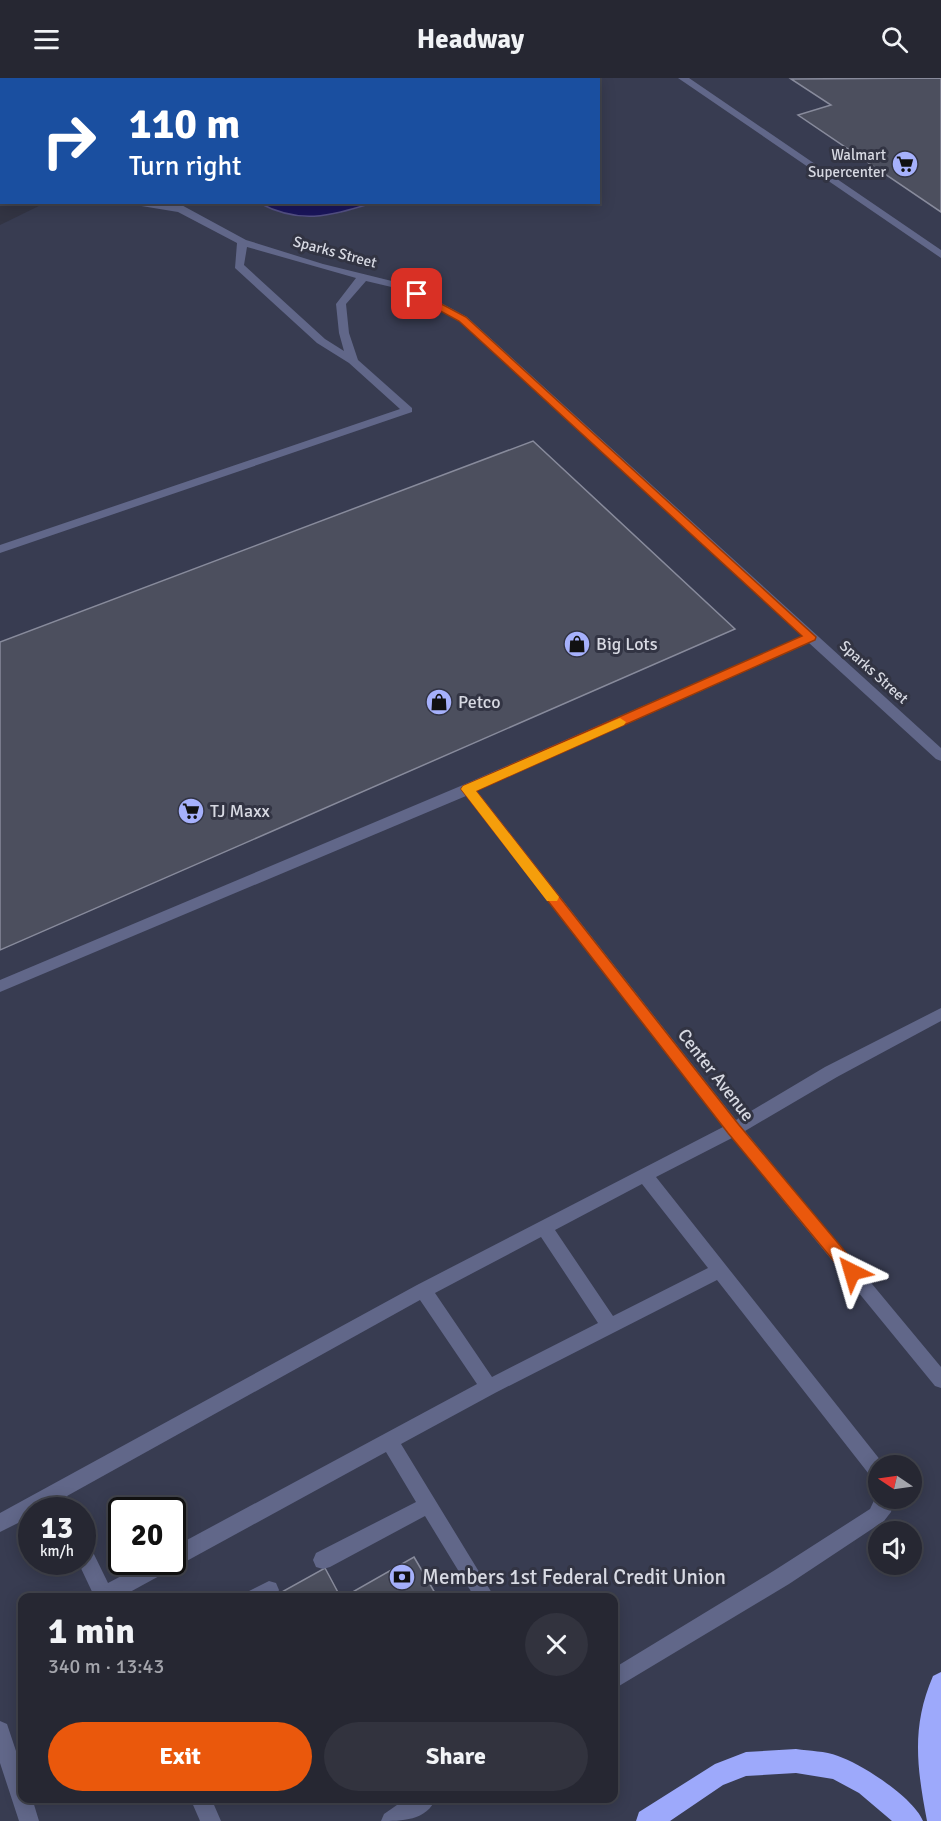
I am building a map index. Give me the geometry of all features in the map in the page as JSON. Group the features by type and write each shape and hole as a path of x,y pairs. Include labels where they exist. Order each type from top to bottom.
{"highway":[{"path":"939,1821 930,1770 928,1725 941,1684"},
{"path":"648,1821 715,1776 746,1764 796,1761 836,1767 868,1784 910,1821"}],"lane":[{"path":"687,79 941,255"},
{"path":"139,204 180,209"},
{"name":"Sparks Street","path":"171,204 242,242 404,288 463,319 941,756"},
{"path":"0,549 408,410 353,361 321,341 239,266 242,242"},
{"path":"353,361 344,333 341,304 363,277"},
{"path":"0,986 468,789 811,637"},
{"name":"Center Avenue","path":"468,789 734,1129 941,1380"},
{"path":"0,1523 423,1290 734,1129 831,1072 941,1014"},
{"path":"644,1174 868,1458"},
{"path":"543,1227 610,1326"},
{"path":"186,1550 489,1388 720,1270"},
{"path":"423,1290 489,1388"},
{"path":"389,1441 483,1593"},
{"path":"55,1492 58,1497"},
{"path":"323,1560 428,1505"},
{"path":"618,1677 782,1577 877,1515 882,1509"},
{"path":"94,1575 103,1593"},
{"path":"109,1593 142,1575"},
{"path":"0,1731 18,1787"},
{"path":"23,1803 29,1821"},
{"path":"202,1803 211,1821"},
{"path":"391,1821 418,1803"}],"shaded area":[{"path":"600,78 941,78 941,1821 0,1821 0,225 43,204 600,204"},
{"path":"261,204 370,204 343,212 315,216 288,214"}],"building":[{"name":"Walmart Supercenter","path":"941,78 941,212 798,115 831,105 791,79"},
{"path":"533,441 735,629 0,950 0,642"},
{"name":"Members 1st Federal Credit Union","path":"414,1557 435,1593 351,1593"},
{"path":"325,1568 338,1593 280,1593"}],"slow traffic":[{"path":"552,897 468,789 620,722"}],"place":[{"name":"Walmart Supercenter","path":"905,164"},
{"name":"Big Lots","path":"577,644"},
{"name":"Petco","path":"439,702"},
{"name":"TJ Maxx","path":"191,811"},
{"name":"Members 1st Federal Credit Union","path":"402,1577"}],"route":[{"path":"417,294 463,319 811,637 468,789 734,1129 852,1272"}]}
